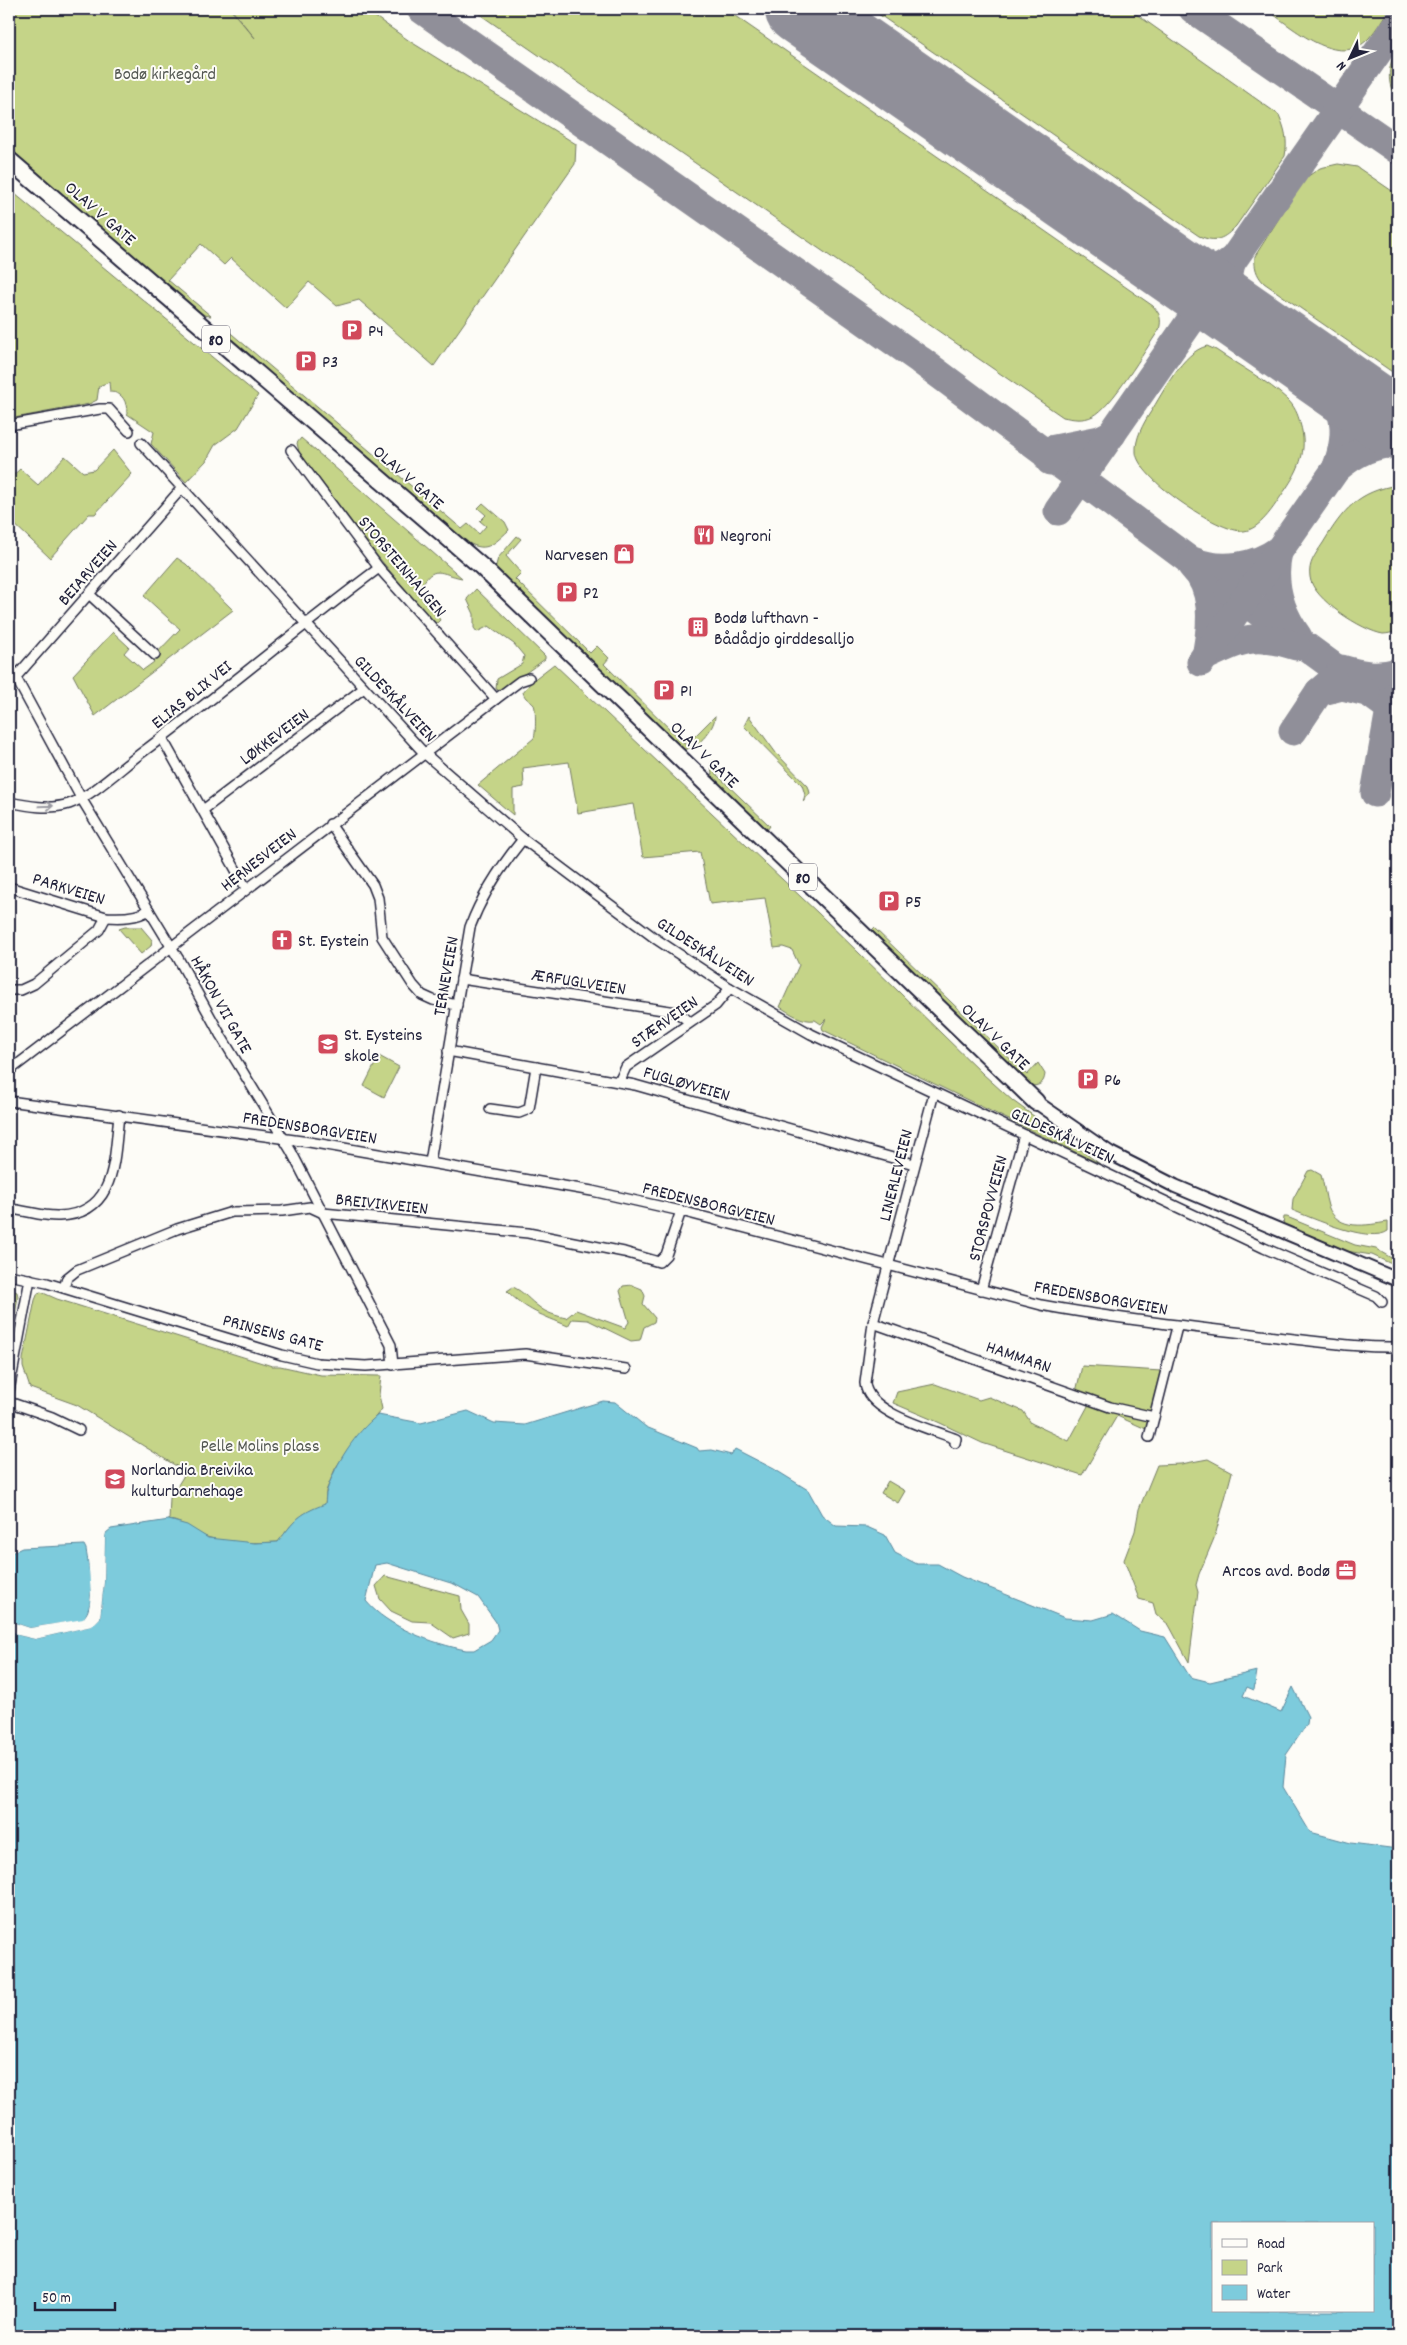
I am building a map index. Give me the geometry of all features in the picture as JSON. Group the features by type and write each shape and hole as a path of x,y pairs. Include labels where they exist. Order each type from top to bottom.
{"highway":[{"name":"OLAV V GATE","path":"9,160 482,567 1036,1102"}],"street":[{"path":"9,425 100,409 109,410 129,431"},
{"name":"GILDESKÅLVEIEN","path":"141,443 424,753 523,839 656,940 730,988 811,1034 1264,1248 1376,1296 1382,1302"},
{"name":"STORSTEINHAUGEN","path":"291,450 379,568 496,698"},
{"name":"BEIARVEIEN","path":"12,679 182,488"},
{"name":"ELIAS BLIX VEI","path":"9,802 39,807 60,806 82,798 162,738 305,623 379,568"},
{"path":"89,594 155,655"},
{"name":"HÅKON VII GATE","path":"9,665 12,679 171,947 221,1036 291,1151 391,1345 393,1365"},
{"name":"HERNESVEIEN","path":"9,1071 496,698 520,681 529,678"},
{"name":"LØKKEVEIEN","path":"204,810 364,688"},
{"path":"162,738 246,888"},
{"path":"330,824 373,885 378,898 382,937 413,985 422,995 433,1000 457,1005"},
{"name":"TERNEVEIEN","path":"430,1162 470,927 477,908 492,883 523,839"},
{"name":"PARKVEIEN","path":"9,887 106,917 118,918 142,914 149,910"},
{"path":"9,990 21,990 34,984 99,930 106,917"},
{"name":"ÆRFUGLVEIEN","path":"461,979 676,1012 690,1022"},
{"name":"STÆRVEIEN","path":"619,1082 626,1067 716,1005 730,988"},
{"name":"FUGLØYVEIEN","path":"448,1051 619,1082 914,1164"},
{"path":"490,1109 519,1113 528,1109 536,1067"},
{"name":"LINERLEVEIEN","path":"888,1266 934,1093"},
{"name":"FREDENSBORGVEIEN","path":"9,1101 119,1115 283,1140 309,1142 592,1190 681,1211 1041,1305 1089,1314 1177,1327 1316,1342 1381,1348 1398,1347"},
{"name":"OLAV V GATE","path":"1036,1102 1104,1149 1167,1183 1398,1280"},
{"path":"9,1209 56,1216 69,1215 92,1205 101,1197 111,1178 119,1115"},
{"name":"STORSPOVVEIEN","path":"981,1290 1024,1135"},
{"name":"BREIVIKVEIEN","path":"64,1288 67,1278 77,1270 210,1217 232,1212 282,1211 310,1207 323,1213 528,1233 624,1252 660,1262 666,1255 681,1211"},
{"path":"888,1266 873,1323 865,1390 870,1398 881,1408 956,1439 955,1443"},
{"name":"PRINSENS GATE","path":"9,1275 64,1288 282,1355 317,1363 366,1366 393,1365 524,1354 626,1368"},
{"path":"9,1391 30,1279"},
{"name":"HAMMARN","path":"873,1323 1110,1407 1154,1417"},
{"path":"1149,1437 1177,1327"},
{"path":"9,1402 52,1417 80,1430"}],"green space":[{"name":"Bodø kirkegård","path":"9,9 230,9 255,38 231,9 364,9 411,42 576,144 575,164 434,366 359,300 337,306 309,282 286,308 231,258 224,265 201,244 168,280 211,316 202,315 9,152"},
{"path":"472,9 725,9 1153,306 1160,317 1159,330 1119,390 1101,411 1086,419 1063,417"},
{"path":"871,9 1129,9 1279,115 1285,135 1285,156 1232,230 1224,237 1215,239 1199,236"},
{"path":"1266,9 1389,9 1369,38 1357,47 1344,50 1316,43"},
{"path":"1398,47 1398,100 1391,88 1389,74 1392,60"},
{"path":"1338,164 1357,167 1398,195 1398,376 1264,283 1256,270 1255,256 1304,179 1320,168"},
{"path":"9,189 258,395 238,428 215,445 206,461 186,482 151,444 154,432 127,414 123,398 114,392 110,392 109,382 99,386 97,400 89,404 9,419"},
{"path":"226,329 462,529 468,524 479,534 486,526 480,521 486,515 478,508 483,503 505,522 509,530 486,547 475,546 460,538 228,337 225,333"},
{"path":"1207,346 1262,380 1288,400 1297,413 1302,433 1302,453 1292,479 1266,517 1255,526 1244,531 1217,523 1181,502 1150,476 1140,463 1136,452 1138,437 1142,427 1174,374 1189,356"},
{"path":"301,438 462,578 438,572 429,575 420,588 440,620 437,623 433,622 379,558 299,452 297,443"},
{"path":"113,450 132,474 95,514 89,514 50,558 9,519 9,479 20,469 38,485 65,456 83,472 94,470"},
{"path":"1398,485 1398,631 1383,634 1363,627 1340,613 1319,595 1310,577 1310,567 1330,531 1353,504 1372,492"},
{"path":"517,536 521,539 506,556 521,573 515,579 590,653 597,646 609,658 604,664 686,745 715,716 712,727 703,739 692,747 681,749 495,569 498,558"},
{"path":"177,558 186,564 233,610 95,716 73,675 113,632 129,647 124,653 143,670 154,662 151,659 180,629 144,596"},
{"path":"476,589 545,656 545,659 501,691 496,689 497,679 522,664 524,656 514,644 489,626 477,632 474,628 474,614 467,599"},
{"path":"554,664 818,913 983,1074 1013,1101 1100,1164 823,1030 822,1027 826,1019 821,1024 815,1020 805,1020 780,1007 799,965 792,950 783,947 774,948 765,898 710,904 700,852 643,857 633,804 578,813 569,762 523,768 524,787 513,789 513,815 478,785 534,738 535,707 525,697 523,692 532,681"},
{"path":"749,716 776,753 808,786 810,793 803,802 805,795 802,785 744,726"},
{"path":"714,760 715,773 770,826 767,830 871,931 874,928 1027,1075 1038,1063 1045,1074 1042,1082 1038,1085 1030,1086 719,788 720,785 712,776 711,763"},
{"path":"141,927 152,940 151,946 141,954 119,929"},
{"path":"379,1056 399,1067 384,1097 364,1086"},
{"path":"1312,1170 1321,1175 1328,1206 1339,1220 1354,1225 1388,1222 1388,1231 1380,1234 1355,1232 1326,1224 1292,1210 1293,1199 1308,1171"},
{"path":"1284,1217 1355,1245 1376,1249 1398,1262 1398,1267 1372,1255 1346,1251 1283,1226"},
{"path":"632,1285 642,1289 645,1296 643,1304 655,1318 654,1322 644,1327 640,1340 631,1341 588,1320 572,1319 568,1326 528,1308 507,1291 513,1287 548,1313 566,1318 576,1310 625,1328 629,1322 620,1291 623,1286"},
{"path":"9,1289 17,1292 18,1296 9,1353"},
{"name":"Pelle Molins plass","path":"41,1292 57,1299 272,1366 321,1375 381,1376 379,1395 382,1409 347,1450 335,1469 326,1491 325,1505 303,1515 278,1542 233,1542 202,1535 180,1523 169,1520 170,1498 186,1472 77,1405 30,1388 23,1367 23,1359 35,1300 38,1293"},
{"path":"1082,1366 1161,1371 1146,1429 1117,1416 1082,1475 982,1443 893,1403 897,1392 935,1384 979,1400 989,1397 1023,1411 1031,1423 1069,1441 1088,1406 1087,1398 1076,1392"},
{"path":"1208,1459 1232,1472 1215,1536 1196,1585 1198,1592 1189,1662 1169,1625 1156,1614 1153,1603 1139,1599 1124,1560 1135,1531 1139,1509 1157,1465 1181,1464"},
{"path":"888,1481 905,1491 898,1503 881,1493"},
{"path":"385,1576 460,1596 461,1610 469,1624 469,1633 453,1638 430,1622 412,1621 391,1611 380,1599 376,1586"}],"water":[{"path":"603,1401 615,1402 646,1427 697,1448 699,1451 712,1450 731,1455 735,1449 774,1469 808,1490 822,1515 836,1526 867,1527 885,1535 895,1553 917,1564 938,1564 962,1577 1065,1618 1093,1620 1113,1614 1140,1631 1165,1637 1190,1677 1210,1682 1257,1671 1254,1690 1247,1687 1243,1696 1281,1712 1293,1687 1308,1717 1307,1724 1286,1755 1283,1787 1310,1832 1351,1843 1398,1849 1398,2336 9,2336 9,1628 18,1635 35,1639 91,1626 100,1618 104,1582 105,1537 106,1533 111,1529 169,1520 187,1525 208,1538 255,1543 278,1542 298,1519 309,1511 325,1504 327,1490 341,1459 354,1440 378,1415 421,1423 468,1411 494,1423 525,1425","holes":["387,1563 454,1584 478,1597 496,1622 498,1630 491,1640 474,1650 453,1647 412,1633 386,1619 366,1601 375,1565"]},
{"path":"84,1545 90,1576 91,1595 90,1604 83,1620 30,1628 9,1621 9,1554 22,1548"}],"pier":[{"path":"107,1529 100,1618 92,1626 35,1639 18,1635 9,1628 9,1626 19,1632 35,1636 90,1624 98,1617 102,1537"},
{"path":"87,1545 89,1548 94,1595 91,1612 85,1621 30,1631 9,1624 9,1621 30,1628 83,1619 89,1611 91,1595"}],"taxiway":[{"path":"421,9 920,360 1244,601"},
{"path":"1193,9 1398,150"},
{"path":"1058,511 1398,23"},
{"path":"1232,260 1228,278 1229,293 1236,306 1248,320"},
{"path":"1170,266 1178,270 1202,274 1217,269 1232,260"},
{"path":"1316,367 1338,403 1342,415 1344,440 1336,469"},
{"path":"1050,461 1045,451 1100,440 1112,434"},
{"path":"1201,662 1336,469 1350,458 1365,450 1389,443 1398,443"},
{"path":"1193,561 1215,567 1238,566 1260,561 1279,550"},
{"path":"1278,552 1276,575 1279,597 1286,618 1298,637"},
{"path":"1192,566 1205,585 1210,606 1211,618 1207,651"},
{"path":"1229,590 1398,714"},
{"path":"1206,656 1240,641 1250,639 1270,640 1296,646"},
{"path":"1341,669 1370,675 1398,672"},
{"path":"1293,731 1319,692 1333,680"},
{"path":"1319,692 1342,686 1366,692"},
{"path":"1375,793 1389,715 1398,694"}],"runway":[{"path":"800,9 1398,425"}],"place":[{"name":"P4","path":"352,330"},
{"name":"P3","path":"306,361"},
{"name":"Negroni","path":"704,535"},
{"name":"Narvesen","path":"624,554"},
{"name":"P2","path":"567,592"},
{"name":"Bodø lufthavn - Bådådjo girddesalljo","path":"698,627"},
{"name":"P1","path":"664,690"},
{"name":"P5","path":"889,901"},
{"name":"St. Eystein","path":"282,940"},
{"name":"St. Eysteins skole","path":"328,1044"},
{"name":"P6","path":"1088,1079"},
{"name":"Norlandia Breivika kulturbarnehage","path":"115,1479"},
{"name":"Arcos avd. Bodø","path":"1346,1570"}]}
